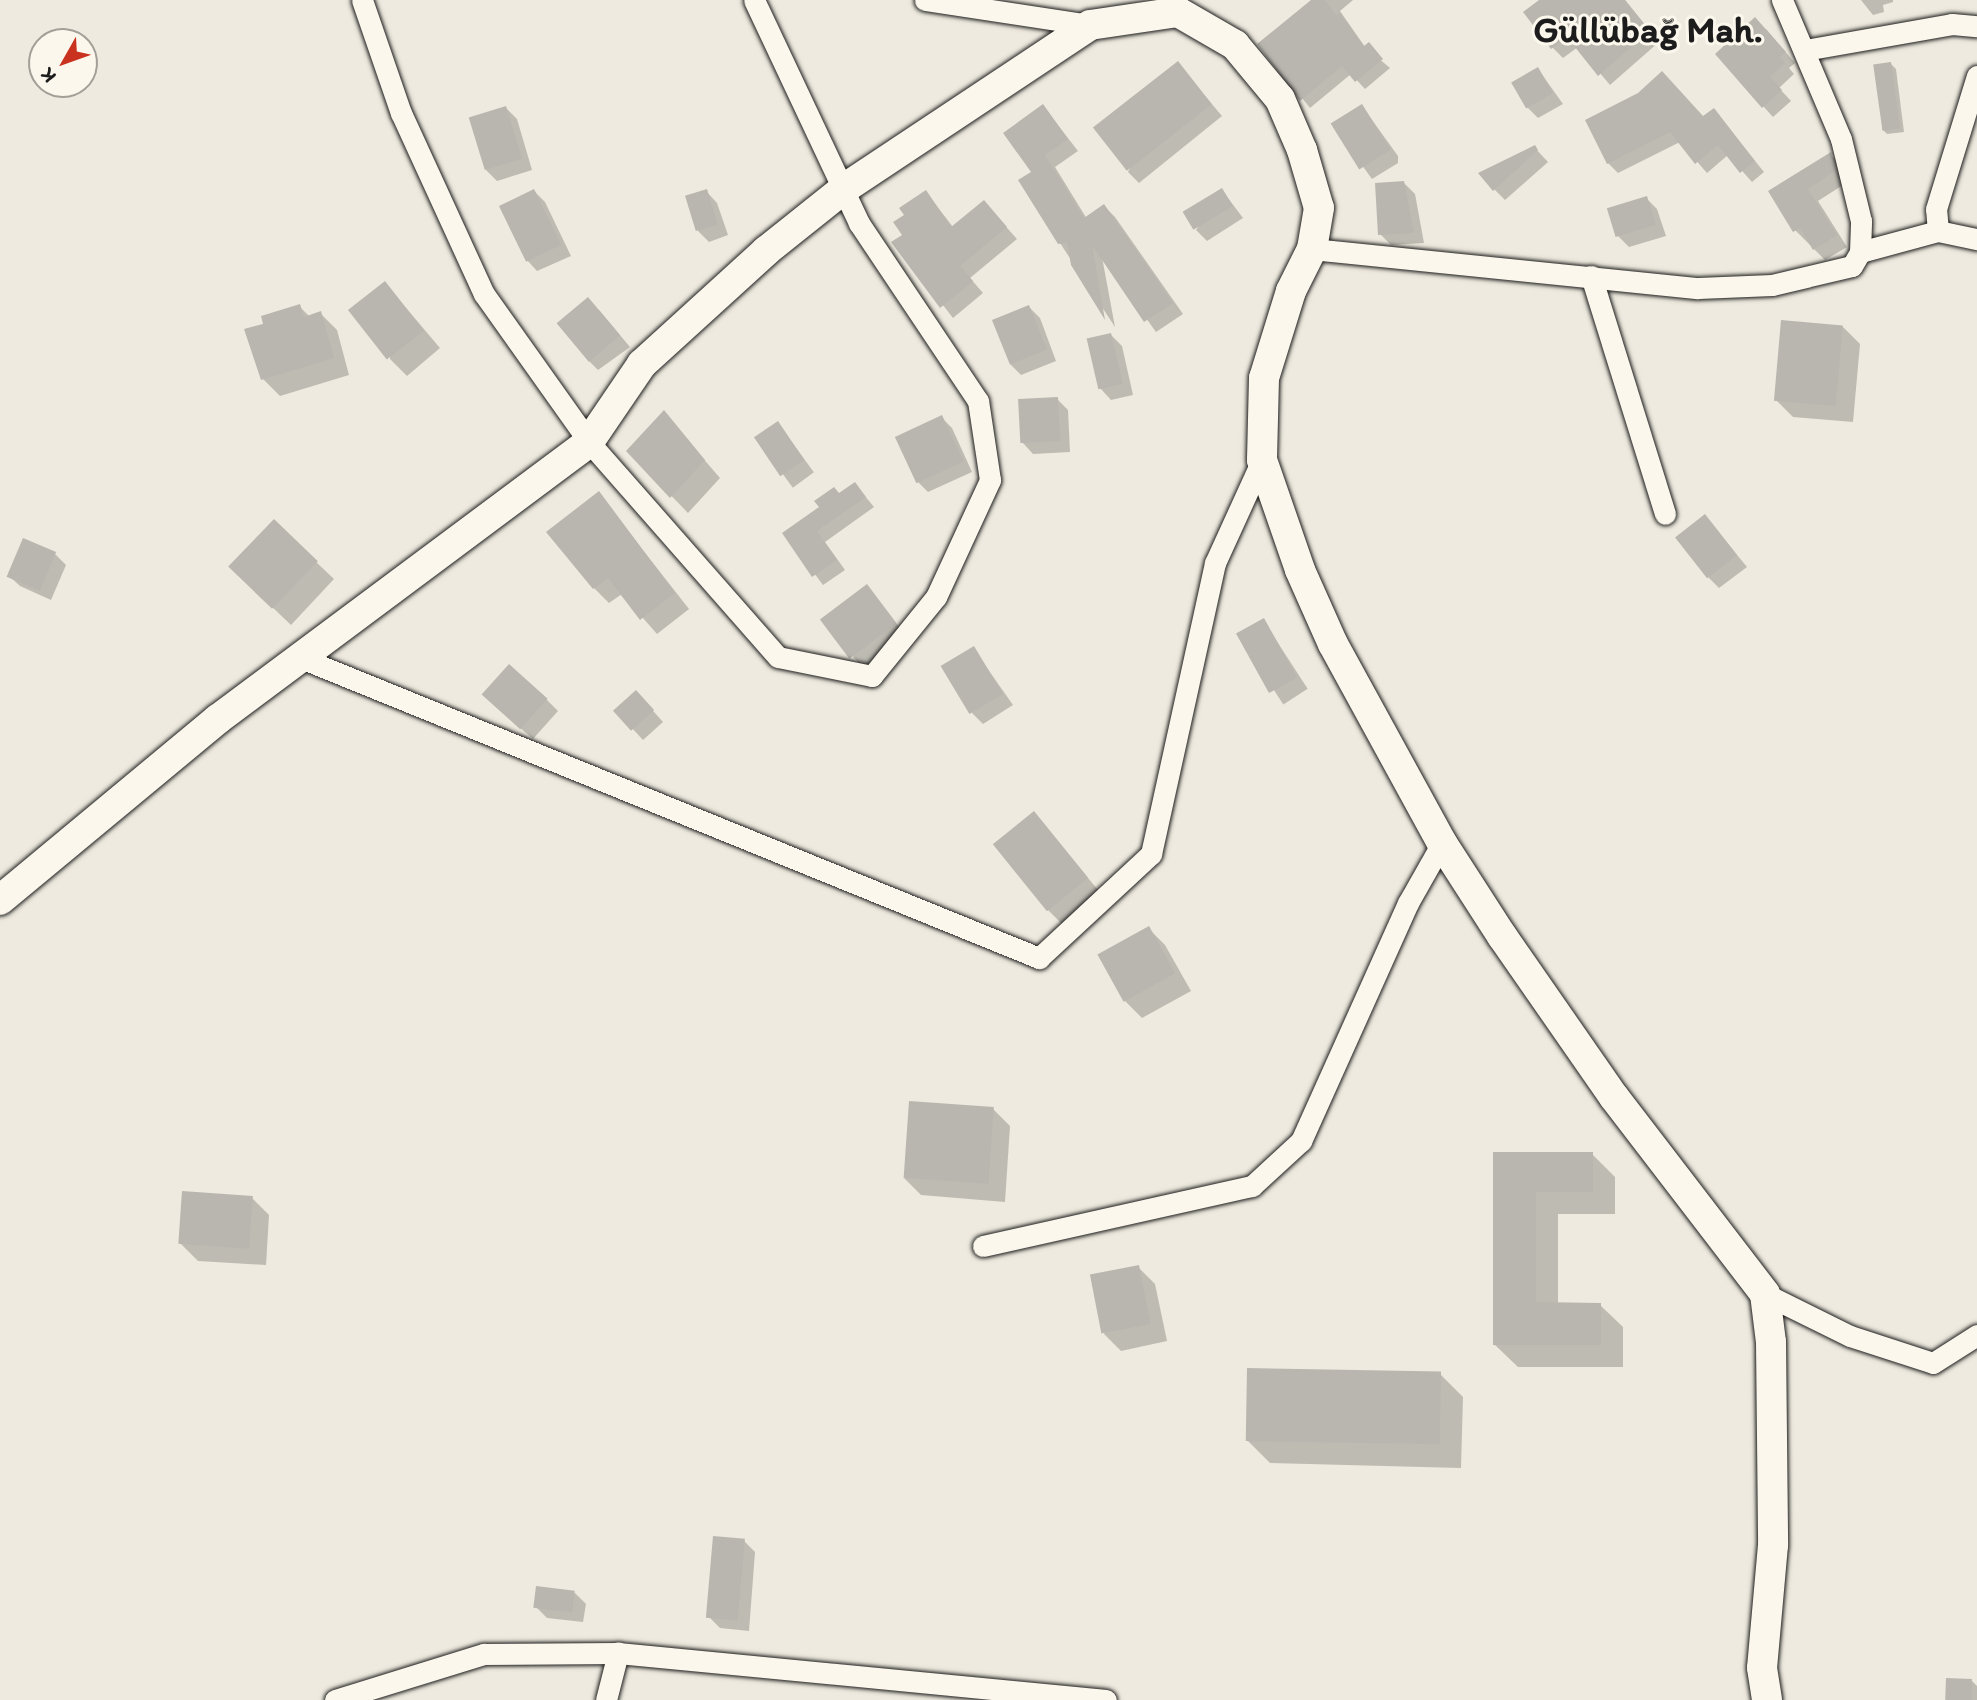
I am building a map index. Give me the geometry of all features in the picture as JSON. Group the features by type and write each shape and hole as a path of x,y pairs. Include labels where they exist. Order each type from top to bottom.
{"street":[{"path":"362,0 401,113 484,294 589,442 778,657 872,676 936,597 990,480 978,401 859,223 845,188 754,0"},
{"path":"925,0 1090,25 1180,6 1235,45 1280,99 1302,150 1319,208 1312,249 1291,291 1264,378 1262,460 1300,570 1333,644 1442,843 1614,1097 1765,1294 1850,1336 1933,1363 1977,1335"},
{"path":"1312,249 1698,288 1772,285 1852,266 1860,251 1861,221 1840,139 1782,0"},
{"path":"1805,50 1952,24 1977,26"},
{"path":"0,900 218,719 589,442 642,364 766,251 845,188 1090,25"},
{"path":"1938,230 1936,209 1977,76"},
{"path":"1860,251 1938,230 1977,239"},
{"path":"1591,276 1665,514"},
{"path":"301,658 1039,958 1151,854 1215,564 1262,460"},
{"path":"983,1246 1252,1186 1301,1142 1408,903 1442,843"},
{"path":"1765,1294 1772,1342 1773,1545 1762,1668 1767,1700"},
{"path":"606,1700 618,1653"},
{"path":"335,1700 484,1654 618,1653 987,1695 1106,1700"}],"building":[{"path":"1311,0 1325,0 1336,15 1340,13 1364,46 1369,42 1383,59 1355,82 1342,66 1300,101 1257,44"},
{"path":"1539,0 1625,0 1650,31 1598,76 1567,37 1551,49 1523,12"},
{"path":"1755,17 1786,52 1780,57 1785,63 1770,77 1782,90 1762,108 1715,54"},
{"path":"1178,61 1212,104 1127,171 1093,127"},
{"path":"1891,62 1900,128 1882,131 1873,65"},
{"path":"1538,67 1553,93 1526,108 1511,82"},
{"path":"1662,71 1703,116 1714,108 1755,161 1740,173 1718,145 1695,164 1670,132 1607,164 1585,120 1638,93"},
{"path":"1043,104 1068,139 1045,155 1084,218 1104,204 1173,303 1144,322 1092,245 1105,320 1071,265 1067,243 1058,244 1018,180 1031,172 1003,133"},
{"path":"1362,104 1391,150 1359,169 1331,124"},
{"path":"506,106 522,159 485,170 469,117"},
{"path":"1535,145 1538,150 1493,191 1478,173"},
{"path":"1831,152 1835,171 1808,189 1837,235 1813,250 1800,228 1793,232 1768,191"},
{"path":"1404,181 1414,233 1378,235 1375,183"},
{"path":"1222,188 1233,206 1193,230 1183,212"},
{"path":"534,189 561,245 526,262 499,206"},
{"path":"707,189 718,224 696,231 685,196"},
{"path":"926,190 951,227 984,200 1007,227 960,266 973,281 940,308 891,242 902,235 893,222 904,215 899,208"},
{"path":"1647,196 1656,225 1616,237 1607,208"},
{"path":"385,281 424,331 387,360 348,310"},
{"path":"588,297 620,335 589,362 557,323"},
{"path":"300,304 304,317 321,311 334,358 261,380 244,329 263,324 261,316"},
{"path":"1029,305 1047,350 1010,364 992,320"},
{"path":"1781,320 1843,325 1836,406 1774,401"},
{"path":"1111,333 1123,384 1098,389 1087,339"},
{"path":"1058,397 1060,441 1020,443 1018,399"},
{"path":"664,410 705,460 670,498 626,451"},
{"path":"942,415 964,461 916,483 895,437"},
{"path":"778,421 804,460 780,476 754,437"},
{"path":"855,482 866,497 817,531 837,560 812,577 782,533 819,507 814,501 834,487 839,493"},
{"path":"599,491 675,593 640,620 608,578 593,589 546,532"},
{"path":"1705,514 1737,555 1707,578 1675,537"},
{"path":"274,519 318,561 272,609 228,566"},
{"path":"23,538 56,552 40,591 7,577"},
{"path":"867,584 896,623 849,659 820,620"},
{"path":"1264,618 1297,677 1269,693 1236,634"},
{"path":"974,646 1003,694 969,714 941,666"},
{"path":"509,664 548,699 520,729 482,694"},
{"path":"636,690 654,710 631,731 613,711"},
{"path":"1034,811 1088,878 1047,911 993,844"},
{"path":"1149,926 1175,973 1124,1002 1097,955"},
{"path":"909,1101 994,1107 988,1184 904,1178"},
{"path":"1493,1152 1593,1152 1593,1192 1536,1192 1536,1302 1601,1303 1601,1345 1493,1345"},
{"path":"182,1191 253,1196 249,1249 178,1244"},
{"path":"1139,1265 1150,1324 1101,1333 1090,1275"},
{"path":"1247,1368 1441,1371 1440,1444 1246,1441"},
{"path":"713,1536 745,1539 738,1620 706,1618"},
{"path":"536,1586 575,1591 572,1613 533,1608"},
{"path":"1946,1678 1972,1679 1971,1700 1945,1700"}],"district":[{"name":"Güllübağ Mah.","path":"1648,29"}]}
